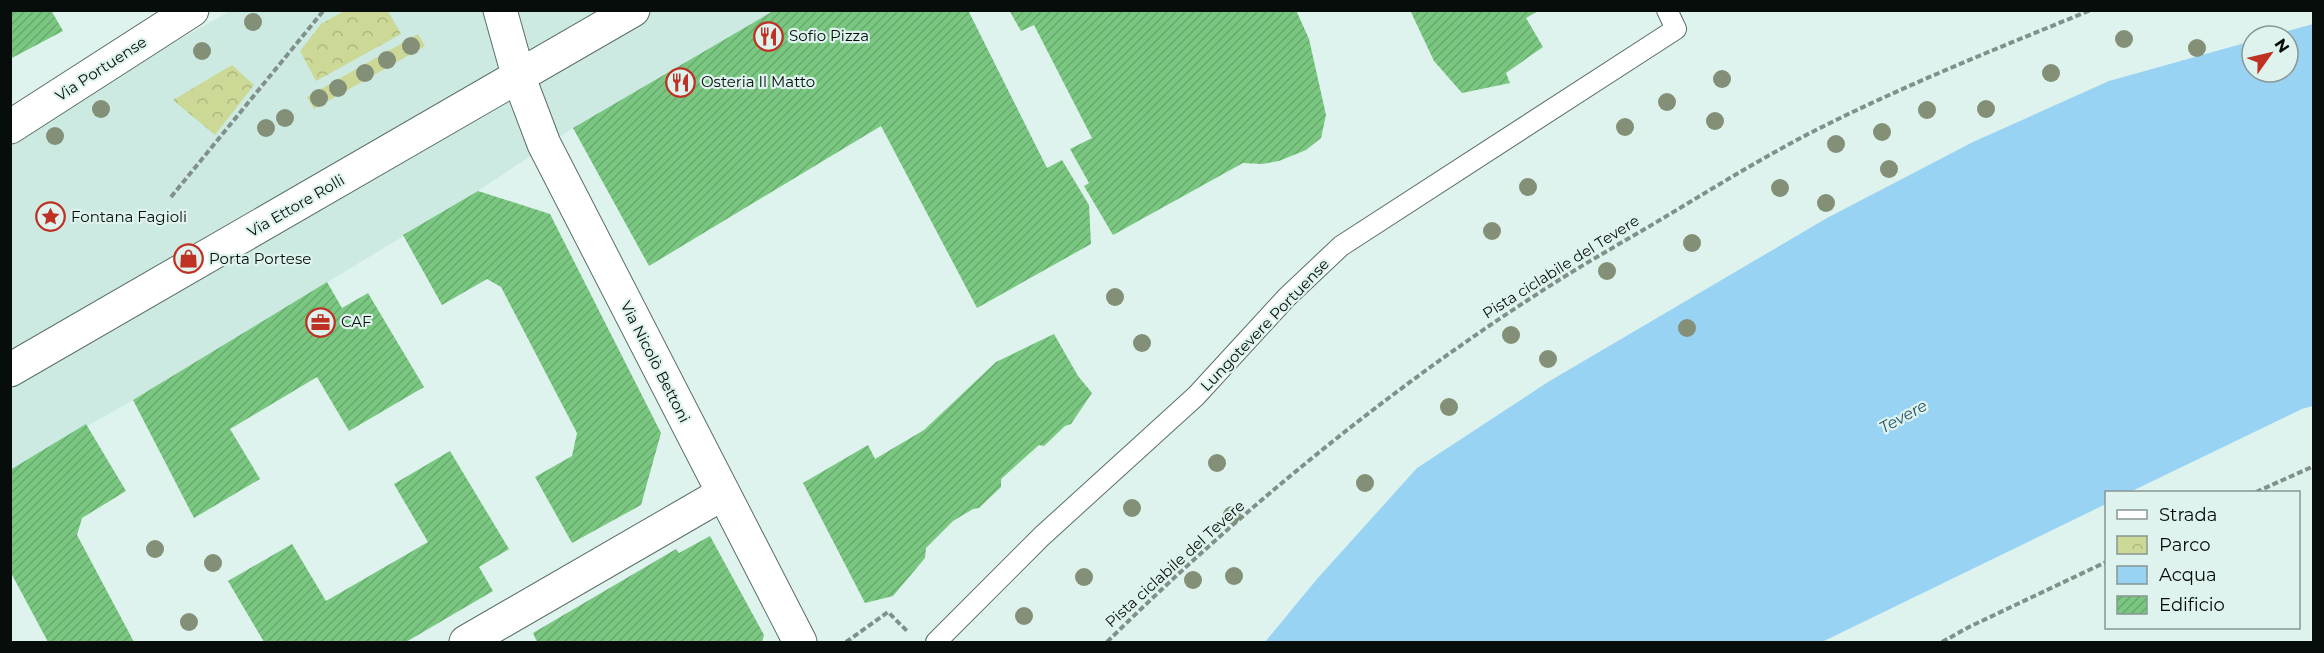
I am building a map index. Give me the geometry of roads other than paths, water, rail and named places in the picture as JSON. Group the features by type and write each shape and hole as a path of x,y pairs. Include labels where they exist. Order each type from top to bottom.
{"street":[{"name":"Via Portuense","path":"10,127 192,10"},
{"name":"Via Nicolò Bettoni","path":"500,10 519,78 544,144 800,642"},
{"path":"519,78 633,10"},
{"name":"Via Ettore Rolli","path":"10,370 519,78"},
{"path":"466,642 722,494"}],"lane":[{"name":"Lungotevere Portuense","path":"936,642 1042,536 1196,396 1287,297 1341,246 1676,29 1667,10"}],"water":[{"name":"Tevere","path":"2313,24 2313,406 2302,409 2132,491 2105,491 2105,504 1822,642 1265,642 1317,579 1417,468 1548,382 1827,218 1973,142 2109,81 2240,44 2240,84 2300,84 2300,28"}],"place":[{"name":"Sofio Pizza","path":"768,36"},
{"name":"Osteria Il Matto","path":"680,82"},
{"name":"Fontana Fagioli","path":"50,217"},
{"name":"Porta Portese","path":"188,259"},
{"name":"CAF","path":"320,322"}]}
